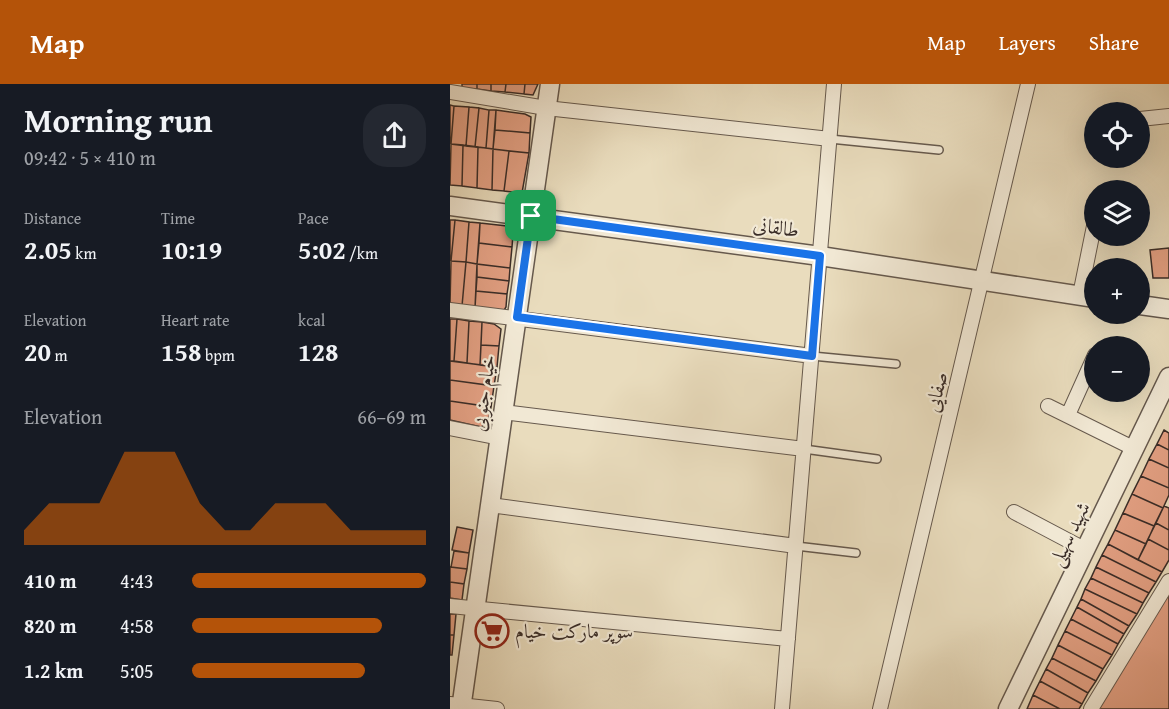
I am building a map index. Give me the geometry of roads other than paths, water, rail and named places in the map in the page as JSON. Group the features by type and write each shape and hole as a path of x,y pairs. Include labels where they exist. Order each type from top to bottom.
{"street":[{"name":"خیام جنوبی","path":"457,706 475,607 550,84"},
{"path":"782,709 834,84"},
{"name":"صفایی","path":"880,709 1028,84"},
{"path":"450,92 546,108 830,139"},
{"path":"1150,118 1169,116"},
{"name":"طالقانی","path":"450,206 820,256 1084,296"},
{"path":"1150,306 1169,309"},
{"path":"450,310 812,356"},
{"name":"شهید سهیلی","path":"1008,709 1169,377"},
{"path":"1068,415 1084,379"},
{"path":"1048,406 1135,449"},
{"path":"503,412 804,449"},
{"path":"450,428 500,438"},
{"path":"490,505 796,546"},
{"path":"1014,512 1086,550"},
{"path":"1092,709 1169,581"},
{"path":"450,606 788,639"},
{"path":"457,706 497,709"}],"lane":[{"path":"830,139 939,150"},
{"path":"812,356 896,364"},
{"path":"804,449 877,459"},
{"path":"796,546 856,553"}],"place":[{"name":"سوپر مارکت خیام","path":"492,631"}]}
